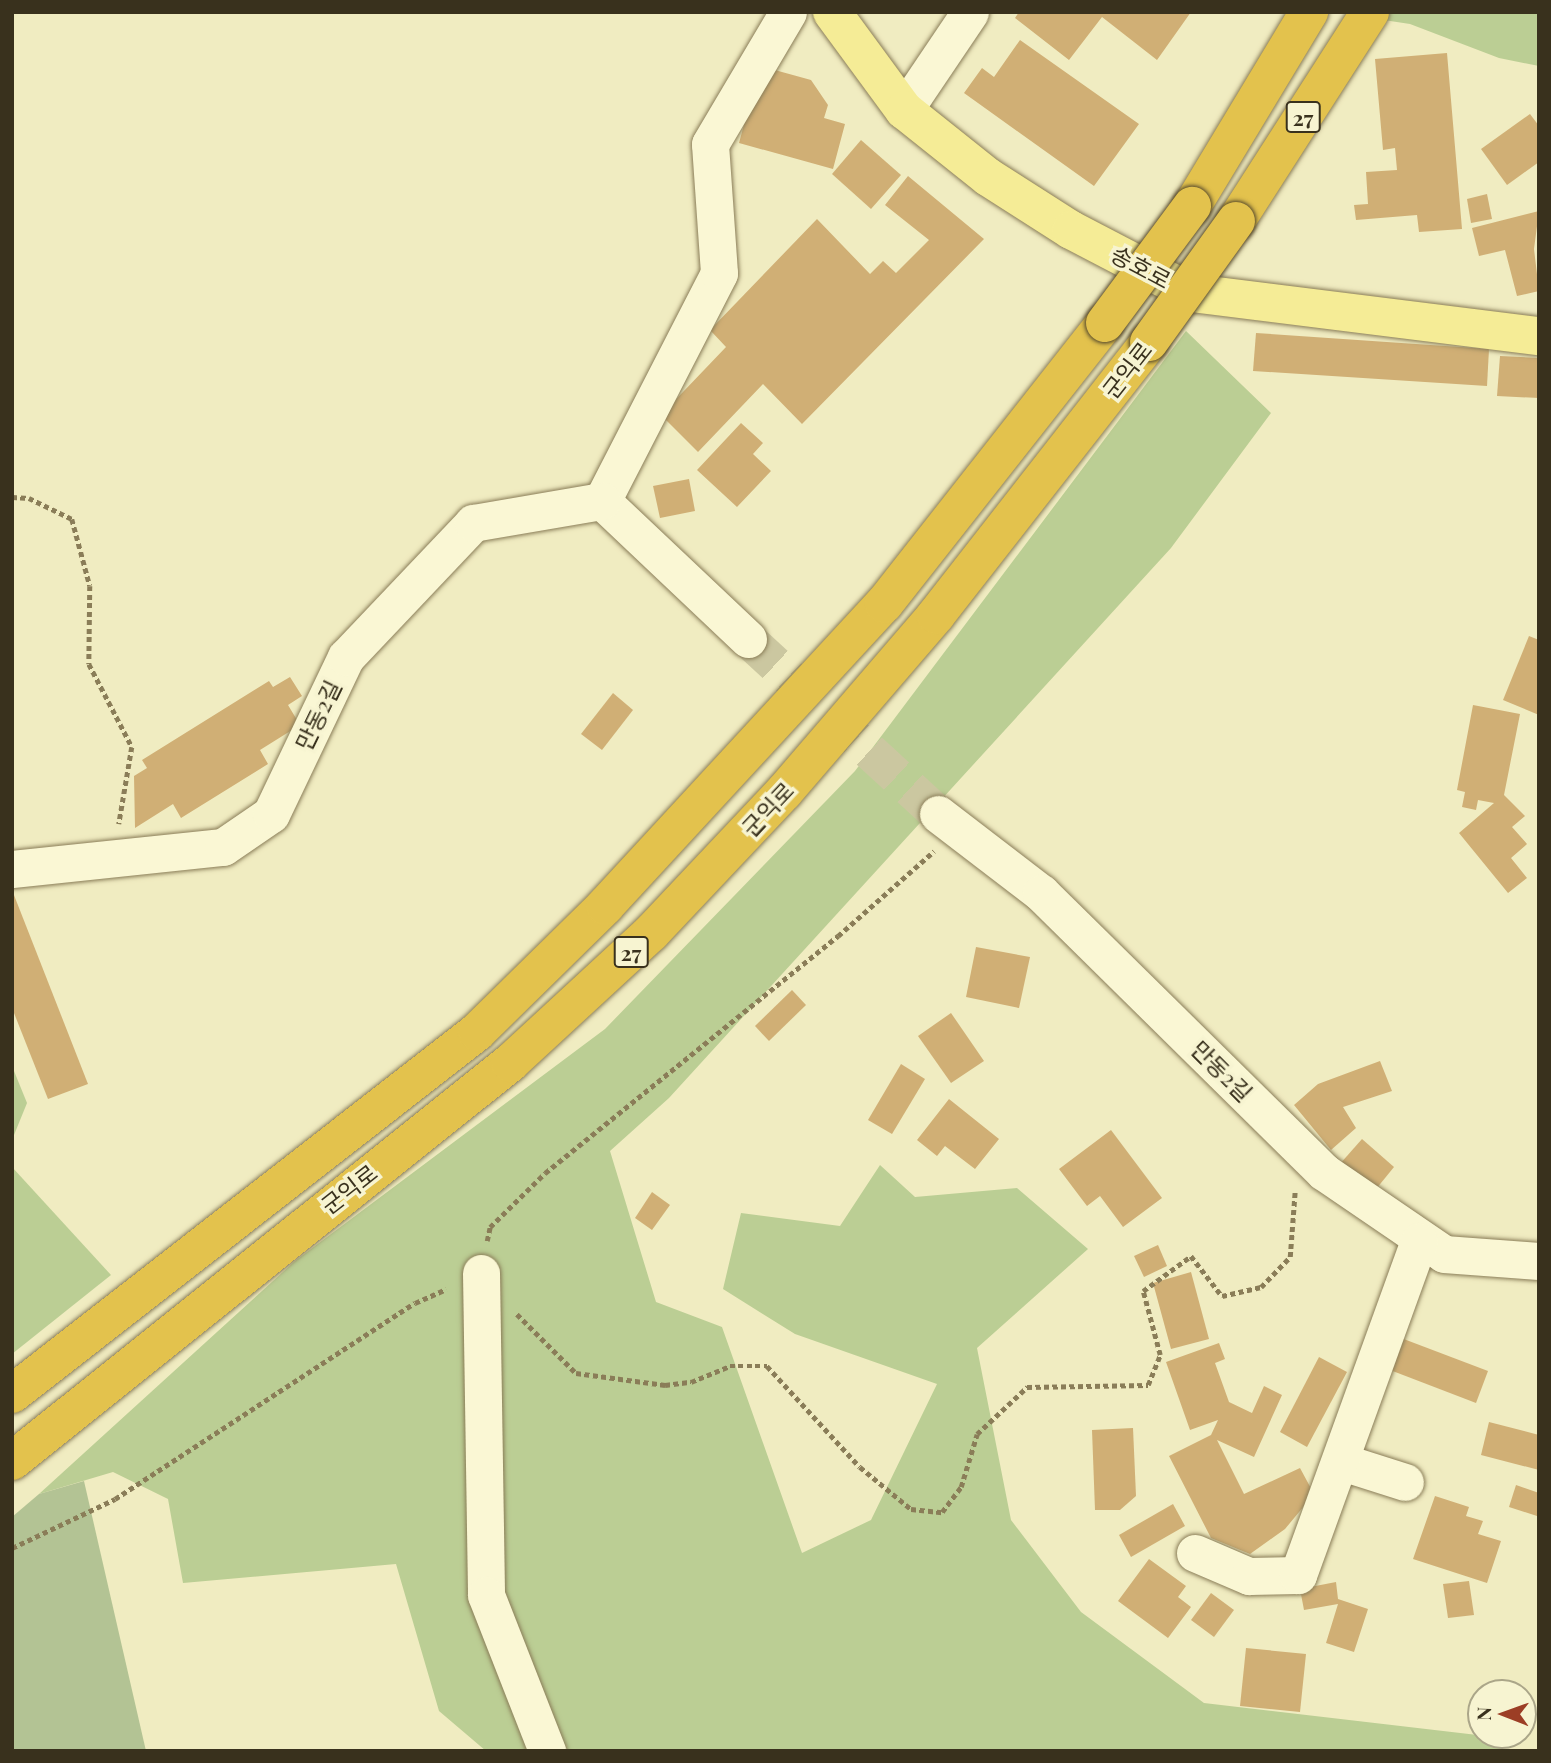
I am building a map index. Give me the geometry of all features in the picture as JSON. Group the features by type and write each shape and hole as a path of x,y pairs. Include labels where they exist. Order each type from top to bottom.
{"highway":[{"name":"군익로","path":"12,1394 477,1032 566,945 884,604 1105,323 1192,206 1309,12"},
{"name":"군익로","path":"12,1461 510,1063 651,933 785,792 936,615 1149,342 1236,221 1370,12"}],"main road":[{"name":"송호로","path":"832,12 904,110 988,177 1071,230 1192,293 1539,336"}],"street":[{"path":"748,639 602,501 719,273 710,144 788,12"},
{"path":"904,110 970,12"},
{"name":"만동2길","path":"12,869 223,846 271,814 346,657 473,523 602,501"},
{"name":"만동2길","path":"948,822 1041,893 1324,1172 1419,1241 1444,1254 1539,1261"},
{"path":"1195,1553 1249,1576 1298,1575 1342,1462 1419,1241"},
{"path":"481,1273 486,1595 547,1751"},
{"path":"1342,1462 1405,1482"}],"path":[{"path":"12,497 29,498 72,519 90,586 89,664 132,747 120,823 102,859"},
{"path":"481,1273 490,1227 545,1173 828,944 948,822"},
{"path":"481,1273 576,1373 665,1385 691,1382 730,1366 767,1366 860,1467 911,1509 942,1512 961,1487 977,1434 1027,1387 1148,1385 1160,1356 1143,1291 1191,1256 1222,1296 1261,1287 1290,1257 1296,1188 1324,1172"},
{"path":"12,1548 115,1499 415,1303 481,1273"}],"green space":[{"path":"1381,12 1539,12 1539,66 1499,58 1410,24 1377,19"},
{"path":"1186,331 1271,413 1171,548 669,1098 610,1151 656,1302 722,1327 802,1553 871,1520 937,1384 795,1334 723,1289 741,1213 840,1226 880,1165 915,1197 1017,1188 1088,1249 977,1348 1011,1520 1081,1612 1204,1703 1467,1734 1467,1749 1503,1751 486,1751 439,1711 396,1564 183,1583 168,1499 113,1472 39,1494 295,1261 605,1029 855,771"},
{"path":"12,1066 27,1103 12,1140"},
{"path":"12,1167 111,1275 12,1354"},
{"path":"84,1481 146,1751 12,1751 12,1517 39,1494"}],"building":[{"path":"1019,12 1191,12 1157,60 1102,17 1069,60 1015,18"},
{"path":"1020,40 1139,124 1094,186 964,93 982,68 994,77"},
{"path":"1447,53 1462,229 1419,232 1417,215 1356,220 1354,205 1368,204 1366,172 1397,170 1395,148 1383,150 1375,59"},
{"path":"760,66 811,80 828,105 824,118 845,124 833,169 739,143"},
{"path":"1530,114 1539,126 1539,162 1507,185 1481,149"},
{"path":"861,140 901,175 871,209 832,174"},
{"path":"908,176 984,239 802,424 763,384 698,452 661,415 726,347 710,330 817,219 870,274 883,261 896,273 929,240 885,205"},
{"path":"1487,194 1492,219 1471,223 1467,199"},
{"path":"1539,211 1534,249 1539,291 1517,296 1505,250 1479,256 1472,228"},
{"path":"1256,333 1489,349 1487,386 1253,371"},
{"path":"1500,356 1539,358 1539,398 1497,396"},
{"path":"741,423 763,443 753,454 771,471 737,507 697,470"},
{"path":"689,479 695,511 660,518 653,486"},
{"path":"1529,636 1539,640 1539,715 1503,700"},
{"path":"290,677 302,696 288,705 300,725 260,750 268,764 181,818 173,804 135,828 134,776 147,768 142,760 269,681 273,687"},
{"path":"613,693 633,710 602,750 581,734"},
{"path":"1473,705 1520,714 1504,795 1525,816 1512,827 1527,844 1511,858 1527,878 1508,893 1459,833 1494,803 1478,800 1476,810 1462,807 1465,792 1457,790"},
{"path":"12,890 88,1084 48,1099 12,1008"},
{"path":"976,947 1030,957 1019,1008 966,997"},
{"path":"792,990 806,1005 769,1041 755,1026"},
{"path":"951,1013 984,1061 951,1083 918,1036"},
{"path":"1380,1061 1392,1091 1343,1107 1356,1128 1331,1150 1294,1105 1318,1084"},
{"path":"901,1064 925,1079 892,1134 868,1120"},
{"path":"949,1099 999,1139 975,1169 945,1146 937,1156 917,1140"},
{"path":"1111,1130 1162,1198 1123,1227 1100,1196 1087,1206 1059,1169"},
{"path":"1362,1139 1394,1167 1372,1194 1339,1165"},
{"path":"652,1192 670,1205 652,1230 635,1218"},
{"path":"1158,1245 1167,1266 1144,1277 1134,1256"},
{"path":"1191,1272 1209,1339 1171,1349 1153,1283"},
{"path":"1401,1338 1488,1371 1476,1403 1390,1370"},
{"path":"1219,1343 1225,1359 1215,1363 1229,1402 1252,1413 1264,1386 1282,1395 1254,1457 1217,1440 1244,1494 1300,1468 1314,1494 1285,1529 1250,1554 1211,1538 1169,1456 1211,1435 1218,1420 1190,1430 1166,1362"},
{"path":"1319,1357 1347,1372 1307,1447 1280,1432"},
{"path":"1489,1422 1539,1435 1539,1470 1481,1455"},
{"path":"1133,1428 1136,1496 1120,1510 1095,1510 1092,1430"},
{"path":"1516,1485 1539,1493 1537,1516 1509,1507"},
{"path":"1435,1496 1469,1507 1466,1516 1483,1521 1478,1534 1501,1541 1487,1583 1413,1559"},
{"path":"1173,1504 1185,1526 1131,1557 1119,1535"},
{"path":"1149,1559 1186,1586 1178,1597 1191,1607 1168,1638 1118,1601"},
{"path":"1469,1581 1474,1615 1448,1618 1443,1584"},
{"path":"1336,1582 1338,1599 1368,1609 1354,1652 1326,1643 1338,1604 1304,1610 1300,1589"},
{"path":"1211,1593 1234,1610 1214,1637 1191,1620"},
{"path":"1246,1648 1306,1654 1300,1712 1240,1706"}],"tunnel":[{"path":"748,639 938,814"}]}
